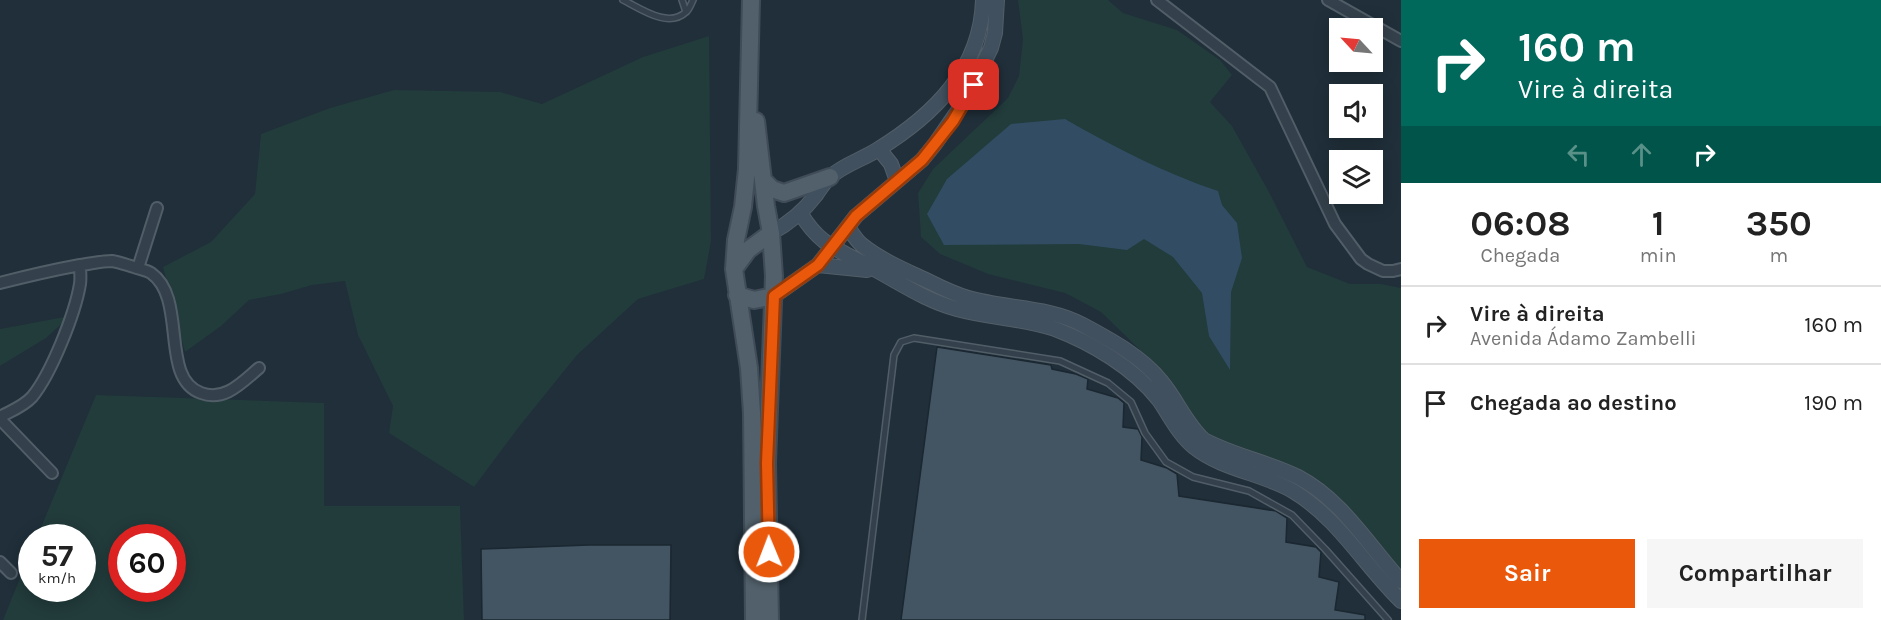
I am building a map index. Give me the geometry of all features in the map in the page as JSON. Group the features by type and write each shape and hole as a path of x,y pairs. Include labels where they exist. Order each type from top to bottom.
{"main road":[{"path":"751,0 745,187 736,240 734,269 749,368 752,413 754,620"},
{"path":"750,72 771,233 774,296 767,463 770,620"},
{"path":"763,180 772,189 784,193 830,177"},
{"path":"734,269 748,250 771,233"},
{"path":"737,295 754,300 774,296"}],"street":[{"path":"771,233 801,214 830,177 879,149 926,114 944,97 973,53 979,38 983,0"},
{"path":"774,296 818,265 869,204 922,160 935,144 966,99 991,48 995,33 997,0"},
{"path":"1156,0 1270,87 1335,224 1361,259 1368,264 1383,271 1401,269"},
{"path":"1328,0 1401,41"},
{"path":"879,149 888,159 897,181"},
{"path":"138,268 157,208"},
{"path":"801,214 814,232 833,247 943,305 1040,324 1081,340 1100,352 1145,385 1158,399 1180,432 1199,450 1223,464 1263,477 1292,490 1313,504 1334,523 1401,601"},
{"path":"848,227 862,245 898,267 969,298 1041,310 1061,316 1082,324 1113,343 1156,376 1195,432 1204,440 1282,470 1318,490 1347,518 1401,581"},
{"path":"0,283 52,270 112,261 138,268 150,272 161,283 168,297 177,357 185,382 195,391 206,395 222,395 233,390 260,368"},
{"path":"52,473 0,418 31,398 43,380 67,327 81,282 80,265"},
{"path":"818,265 851,267 882,273"},
{"path":"0,562 11,573"}],"lane":[{"path":"623,0 658,17 676,18 686,12 693,0"},
{"path":"682,0 686,12"},
{"path":"862,620 894,355 901,342 914,338 1060,361 1108,383 1131,402 1145,433 1166,462 1192,477 1249,491 1292,515 1388,620"}],"green space":[{"path":"1018,0 1108,0 1123,13 1177,30 1220,60 1232,75 1210,102 1232,126 1307,267 1350,284 1381,284 1401,288 1401,573 1315,480 1208,436 1190,415 1170,379 1101,312 1065,293 988,274 940,254 921,237 918,193 933,169 1008,98 1019,76 1023,39"},
{"path":"709,36 711,241 704,279 638,299 577,355 474,487 389,433 393,406 358,335 345,281 312,285 249,300 221,326 185,352 163,267 211,242 255,194 261,134 330,108 394,90 500,92 542,104 643,57"},
{"path":"70,316 46,338 0,366 0,329"},
{"path":"96,395 324,403 324,506 460,506 464,620 3,620 18,583 18,602 96,602 96,524 42,524"}],"water":[{"path":"1065,119 1140,159 1218,191 1222,205 1237,223 1242,258 1231,292 1230,370 1209,336 1202,293 1173,257 1144,239 1127,250 1079,244 944,245 927,214 947,179 1011,124"}],"building":[{"path":"937,347 1051,365 1052,369 1088,379 1087,389 1118,398 1124,403 1123,427 1138,429 1142,437 1141,460 1167,468 1177,474 1179,496 1276,511 1287,518 1286,542 1316,547 1321,552 1319,577 1339,582 1335,610 1365,615 1365,620 901,620"},
{"path":"671,545 670,620 482,620 481,549"}],"route":[{"path":"769,552 767,463 774,296 818,265 856,216 922,160 953,121 974,85"}]}
